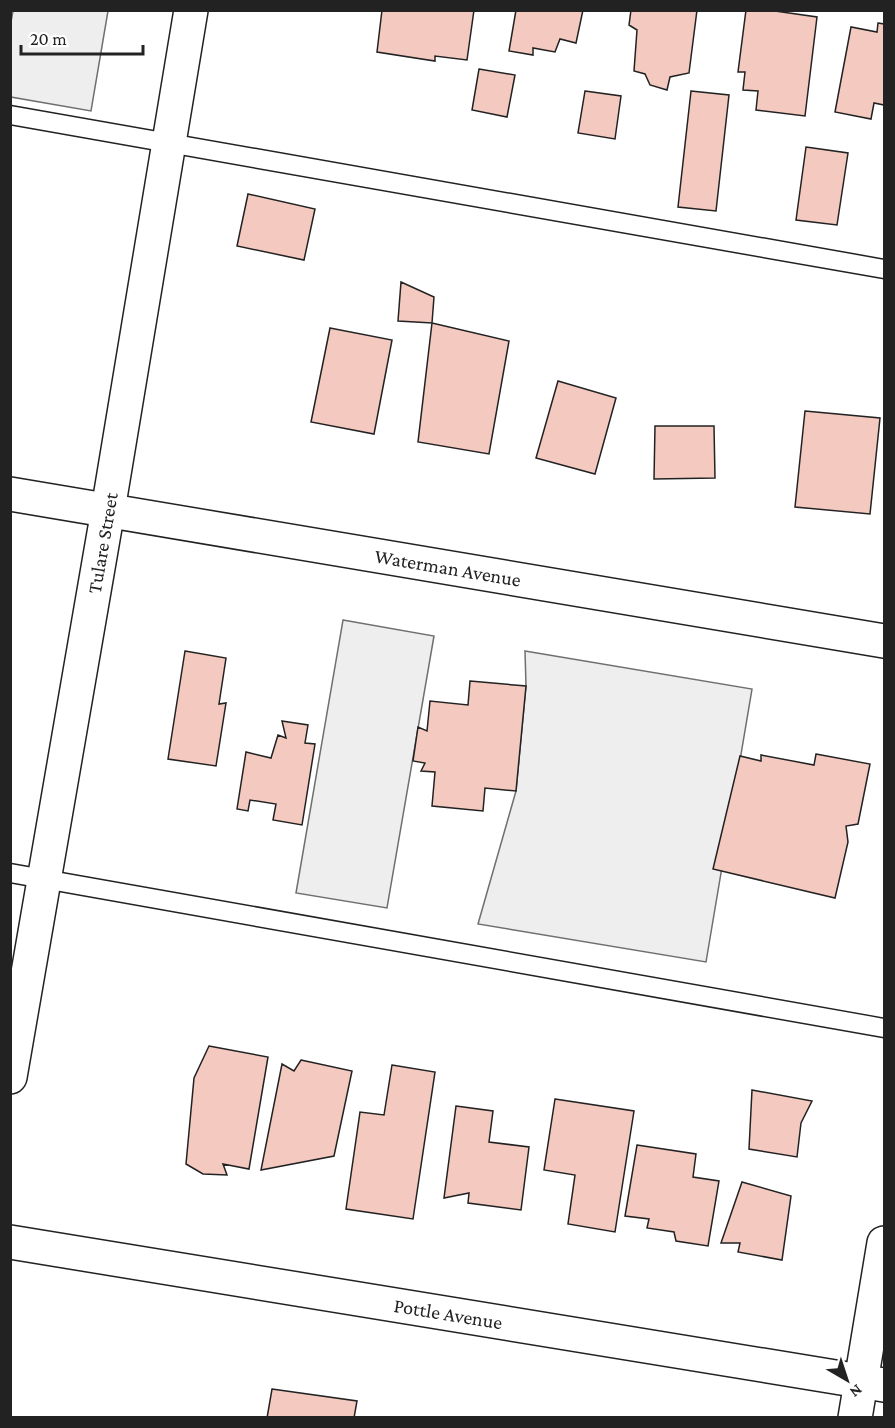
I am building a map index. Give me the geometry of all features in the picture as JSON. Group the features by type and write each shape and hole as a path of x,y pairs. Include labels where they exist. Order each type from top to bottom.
{"street":[{"name":"Tulare Street","path":"10,1077 108,510 190,10"},
{"name":"Waterman Avenue","path":"10,494 885,641"},
{"name":"Pottle Avenue","path":"10,1242 873,1383"},
{"path":"855,1418 873,1383 885,1243"}],"lane":[{"path":"10,115 885,269"},
{"path":"10,873 885,1028"}],"shaded area":[{"path":"13,11 108,11 91,111 11,97 10,27"},
{"path":"343,620 434,636 387,908 296,893"},
{"path":"525,651 752,689 706,962 478,924 516,791 526,686"}],"building":[{"path":"382,10 474,10 467,60 435,56 435,61 377,52"},
{"path":"516,10 583,10 576,43 560,39 555,52 533,48 533,55 509,51"},
{"path":"631,10 697,10 689,73 670,77 667,90 650,85 645,74 634,71 637,30 629,25"},
{"path":"746,10 768,10 817,17 805,116 756,110 758,91 743,90 745,72 738,72"},
{"path":"878,23 884,24 884,105 874,103 871,119 835,112 851,27 877,32"},
{"path":"479,69 515,75 507,117 472,110"},
{"path":"585,91 621,96 615,139 578,133"},
{"path":"691,91 729,95 716,211 678,207"},
{"path":"806,147 848,153 837,225 796,220"},
{"path":"248,194 315,209 304,260 237,246"},
{"path":"401,282 434,297 432,323 398,321"},
{"path":"432,323 509,341 489,454 418,442"},
{"path":"330,328 392,340 374,434 311,422"},
{"path":"558,381 616,398 595,474 536,458"},
{"path":"805,411 880,418 870,514 795,507"},
{"path":"655,426 714,426 715,478 654,479"},
{"path":"185,651 226,658 219,704 226,703 216,766 168,759"},
{"path":"470,681 526,686 516,791 485,788 483,811 432,806 435,772 421,771 425,763 413,761 418,727 427,731 430,701 468,705"},
{"path":"282,721 308,725 305,743 315,744 302,825 273,820 276,804 250,800 248,811 237,809 246,752 271,758 278,735 286,738"},
{"path":"816,754 870,764 858,824 846,826 848,842 835,898 713,869 740,756 761,761 761,755 814,765"},
{"path":"209,1046 268,1057 249,1169 223,1164 227,1175 203,1174 186,1164 194,1078"},
{"path":"301,1060 352,1071 334,1156 261,1170 282,1064 294,1071"},
{"path":"392,1065 435,1072 413,1219 346,1209 360,1112 384,1115"},
{"path":"752,1090 812,1101 801,1123 797,1157 749,1149"},
{"path":"555,1099 634,1111 615,1232 568,1224 575,1175 544,1170"},
{"path":"456,1106 493,1111 489,1142 529,1147 521,1210 468,1203 469,1193 444,1198"},
{"path":"637,1145 696,1154 693,1177 719,1181 708,1246 676,1241 674,1232 647,1228 649,1219 625,1216"},
{"path":"742,1182 791,1196 782,1260 738,1252 740,1243 721,1243"},
{"path":"272,1389 357,1401 354,1418 267,1418"}]}
